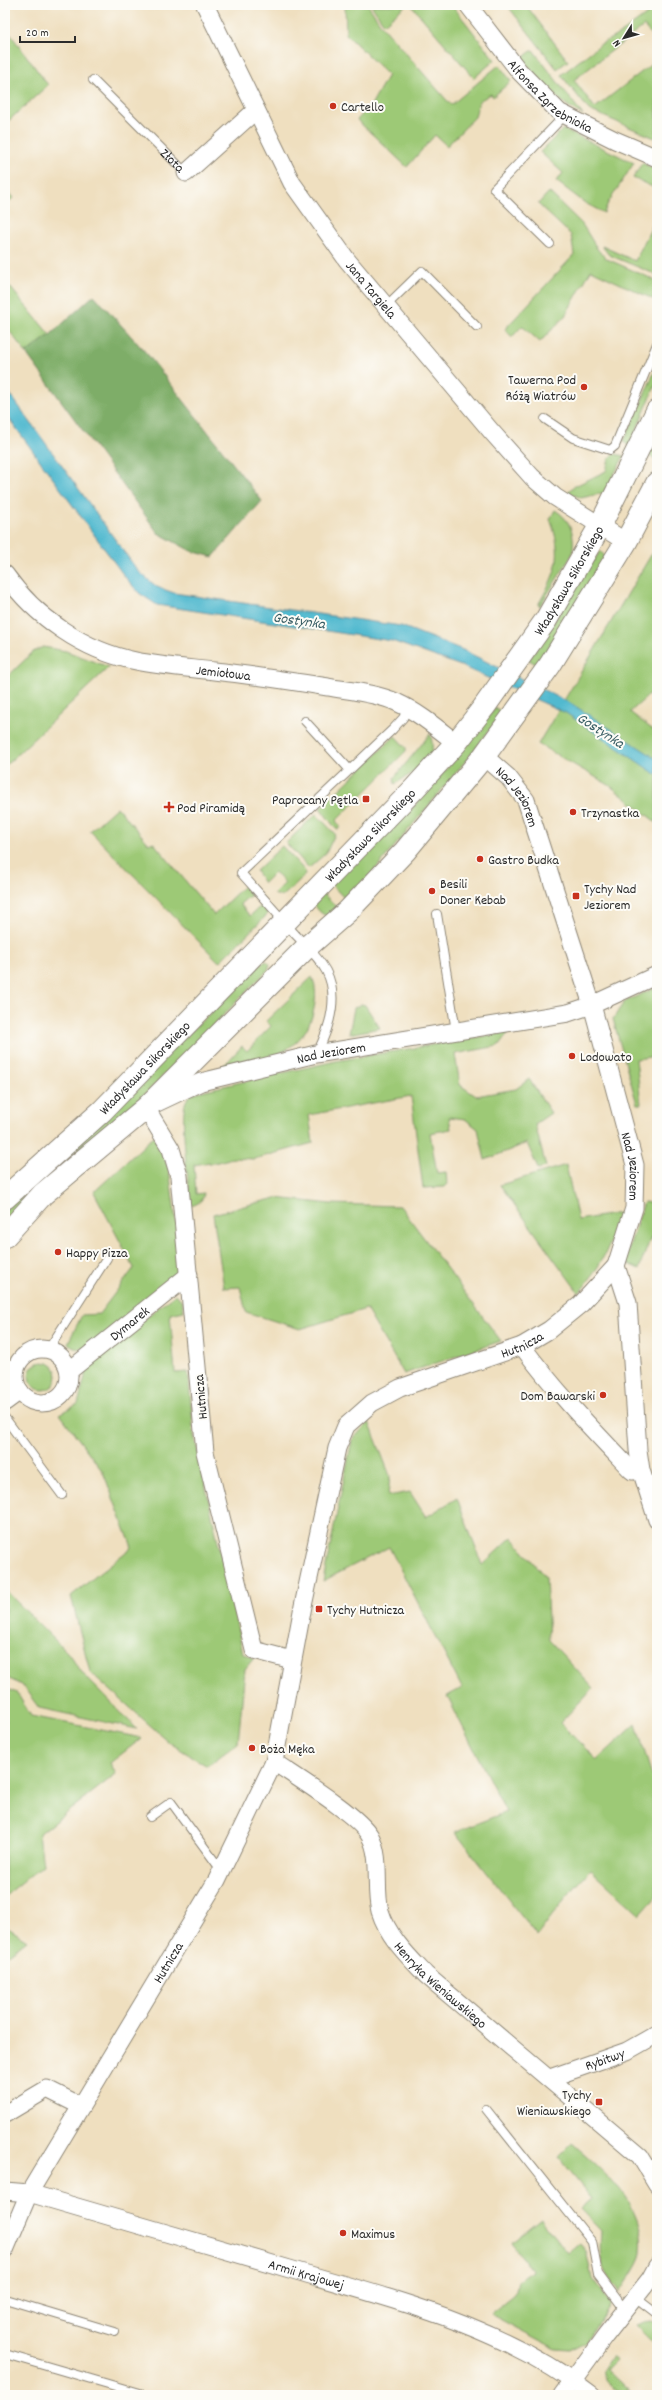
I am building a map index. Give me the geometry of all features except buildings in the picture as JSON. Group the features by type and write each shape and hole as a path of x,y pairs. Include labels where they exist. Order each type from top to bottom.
{"street":[{"name":"Jana Targiela","path":"205,5 292,183 347,260 490,431 532,477 555,497 626,542"},
{"name":"Alfonsa Zgrzebnioka","path":"468,5 519,71 559,112 615,140 657,158"},
{"name":"Złota","path":"186,173 256,110"},
{"name":"Władysława Sikorskiego","path":"5,1198 38,1166 102,1111 284,921 414,790 456,743 484,707 522,651 546,620 600,526 657,411"},
{"name":"Władysława Sikorskiego","path":"5,1236 43,1194 146,1108 313,954 348,911 405,851 484,756 550,665 654,495"},
{"name":"Jemiołowa","path":"5,574 16,589 40,613 71,636 108,653 135,661 284,680 358,693 395,702 408,708 456,743"},
{"name":"Nad Jeziorem","path":"484,756 508,777 526,800 592,1005 635,1164 634,1208 616,1266"},
{"name":"Nad Jeziorem","path":"146,1108 201,1082 316,1054 568,1013 592,1005 657,975"},
{"name":"Hutnicza","path":"146,1108 171,1149 179,1176 205,1452 254,1650 292,1660"},
{"path":"5,1184 38,1166"},
{"path":"616,1266 628,1303 641,1470 657,1520"},
{"name":"Hutnicza","path":"5,2250 29,2193 222,1871 274,1762 292,1660 337,1448 346,1426 372,1403 400,1388 522,1346 549,1330 581,1304 616,1266"},
{"name":"Dymarek","path":"69,1371 189,1275"},
{"path":"522,1346 587,1424 632,1471 641,1470"},
{"path":"38,1350 48,1350 57,1354 65,1361 69,1371 69,1382 65,1391 57,1399 47,1402 37,1402 27,1398 20,1391 16,1381 16,1371 20,1361 28,1354 38,1350"},
{"path":"5,1402 20,1391"},
{"name":"Henryka Wieniawskiego","path":"274,1762 356,1820 370,1836 375,1852 380,1911 398,1946 426,1975 550,2078 640,2156 657,2184"},
{"name":"Rybitwy","path":"550,2078 627,2051 657,2034"},
{"path":"5,2114 47,2089 81,2106"},
{"name":"Armii Krajowej","path":"5,2191 29,2193 449,2316 480,2329 528,2353 573,2380 592,2395"},
{"path":"562,2395 650,2279 657,2266"}],"lane":[{"name":"Złota","path":"93,80 186,173"},
{"path":"550,244 494,189 565,115"},
{"path":"386,306 422,271 477,327"},
{"path":"545,419 573,438 610,450 616,446 657,344"},
{"path":"316,1054 324,1039 332,1008 332,996 327,972 313,954 241,873 349,769 393,729 403,718 408,708"},
{"path":"305,721 349,769"},
{"path":"437,914 456,1031"},
{"path":"48,1350 107,1258"},
{"path":"5,1418 62,1495"},
{"path":"150,1817 171,1802 222,1871"},
{"path":"486,2109 592,2242 598,2274 631,2304 657,2314"},
{"path":"5,2299 114,2332"},
{"path":"5,2354 139,2393"}],"green space":[{"path":"345,5 368,5 382,26 451,105 499,65 511,81 493,97 491,94 479,101 475,117 447,146 435,135 407,167 357,120 371,105 388,75 346,34"},
{"path":"371,5 406,5 384,24"},
{"path":"411,5 452,5 495,60 474,78"},
{"path":"507,5 526,5 568,61 557,69"},
{"path":"657,7 657,42 644,26 574,80 595,108 657,60 657,139 589,110 561,75 601,44 621,33"},
{"path":"5,27 48,85 5,124"},
{"path":"533,50 583,115 557,97 522,58"},
{"path":"563,129 634,163 608,203 604,213 585,203 556,181 563,173 540,152"},
{"path":"642,163 657,170 657,189 633,178"},
{"path":"5,189 13,198 5,206"},
{"path":"549,192 582,224 598,250 607,259 657,281 657,301 591,270 565,316 540,342 522,326 512,337 505,329 574,255 571,235 538,204"},
{"path":"657,216 657,275 609,255 602,246 635,261"},
{"path":"5,281 50,335 26,353 5,325"},
{"path":"94,295 148,355 262,501 213,557 191,551 158,533 26,353 50,335"},
{"path":"657,366 657,382 629,447 624,441"},
{"path":"657,432 657,459 647,455"},
{"path":"615,454 624,456 604,493 581,498 568,492 573,487 606,471 609,459"},
{"path":"555,510 565,519 571,529 573,535 572,555 540,606 538,605 550,583 556,564 557,543 550,519"},
{"path":"657,545 657,688 630,712 657,733 657,823 609,785 538,744"},
{"path":"600,551 604,555 604,558 547,650 536,664 529,660"},
{"path":"43,647 66,651 109,667 5,766 5,679 33,652"},
{"path":"495,708 503,712 469,757 348,902 329,882 409,812 461,752"},
{"path":"430,734 432,752 429,758 418,769 395,784 394,778"},
{"path":"395,736 406,748 406,751 336,821 340,826 338,830 336,829 320,808"},
{"path":"117,807 149,844 153,842 214,915 244,886 252,894 240,904 250,916 262,905 268,914 219,962 90,831"},
{"path":"316,814 335,834 326,853 309,868 286,843"},
{"path":"282,846 305,871 305,875 282,897 274,894 285,883 275,872 264,883 256,871"},
{"path":"320,890 339,910 327,916 320,912 313,900"},
{"path":"267,961 270,964 268,970 145,1094 78,1150 5,1219 5,1210 262,963"},
{"path":"312,977 315,990 313,1013 307,1028 299,1039 288,1048 262,1061 218,1072 242,1046 247,1051 271,1026 266,1021"},
{"path":"657,987 657,1056 636,1059 641,1104 637,1104 613,1019 624,1002"},
{"path":"361,1004 365,1005 380,1028 349,1034 354,1008"},
{"path":"509,1032 498,1046 455,1054 460,1085 476,1096 516,1089 529,1079 551,1113 535,1124 546,1167 538,1169 527,1143 485,1160 478,1129 465,1119 449,1117 451,1129 430,1133 437,1173 446,1172 447,1184 444,1187 423,1188 411,1096 309,1115 313,1143 254,1159 233,1158 210,1164 210,1162 194,1165 196,1194 204,1193 200,1202 191,1206 185,1152 184,1109 186,1101 192,1094 336,1061"},
{"path":"154,1136 169,1169 182,1266 167,1286 88,1348 74,1348 68,1343 82,1315 99,1314 134,1268 94,1192"},
{"path":"566,1165 578,1220 620,1213 609,1245 599,1265 579,1293 500,1185"},
{"path":"276,1198 331,1204 400,1206 501,1341 404,1374 366,1309 300,1329 246,1312 240,1287 224,1288 213,1214"},
{"path":"644,1202 657,1204 657,1239 651,1237 639,1269 624,1262"},
{"path":"176,1294 182,1301 184,1311 170,1314 175,1373 188,1372 194,1435 243,1653 254,1658 245,1669 238,1743 207,1766 170,1743 90,1672 71,1596 132,1547 103,1472 60,1414 78,1404 89,1361"},
{"path":"43,1362 53,1366 57,1376 53,1386 43,1390 33,1386 29,1376 33,1366"},
{"path":"369,1422 390,1476 388,1496 410,1492 426,1517 457,1498 482,1565 512,1537 546,1578 549,1640 593,1688 560,1723 597,1760 636,1724 657,1792 657,1896 640,1915 591,1870 566,1897 537,1936 455,1832 506,1812 447,1696 462,1688 389,1547 323,1581 352,1440"},
{"path":"5,1590 67,1652 84,1675 137,1729 39,1708 22,1685 5,1677"},
{"path":"5,1688 17,1693 31,1716 142,1738 110,1763 116,1774 39,1834 43,1865 5,1896"},
{"path":"5,1926 27,1940 5,1957"},
{"path":"572,2143 597,2165 621,2190 630,2204 637,2220 641,2236 641,2253 635,2267 619,2293 608,2277 602,2264 600,2251 601,2231 580,2209 592,2199 558,2157"},
{"path":"541,2219 568,2253 580,2243 586,2251 592,2278 611,2304 586,2342 570,2350 556,2349 490,2314 515,2294 518,2281 533,2271 511,2243"},
{"path":"649,2320 657,2321 657,2347 635,2325"},
{"path":"612,2355 616,2360 607,2369 634,2395 629,2395 614,2388 604,2376 602,2371"}],"water":[{"name":"Gostynka","path":"5,387 138,571 157,587 174,593 401,626 463,650 572,704 657,759 657,775 566,713 461,666 392,641 157,605 139,593 125,577 5,413"}],"place":[{"name":"Cartello","path":"333,106"},
{"name":"Tawerna Pod Różą Wiatrów","path":"584,387"},
{"name":"Paprocany Pętla","path":"366,799"},
{"name":"Pod Piramidą","path":"169,807"},
{"name":"Trzynastka","path":"573,812"},
{"name":"Gastro Budka","path":"480,859"},
{"name":"Besili Doner Kebab","path":"432,891"},
{"name":"Tychy Nad Jeziorem","path":"576,896"},
{"name":"Lodowato","path":"572,1056"},
{"name":"Happy Pizza","path":"58,1252"},
{"name":"Dom Bawarski","path":"603,1395"},
{"name":"Tychy Hutnicza","path":"319,1609"},
{"name":"Boża Męka","path":"252,1748"},
{"name":"Tychy Wieniawskiego","path":"599,2102"},
{"name":"Maximus","path":"343,2233"}]}
